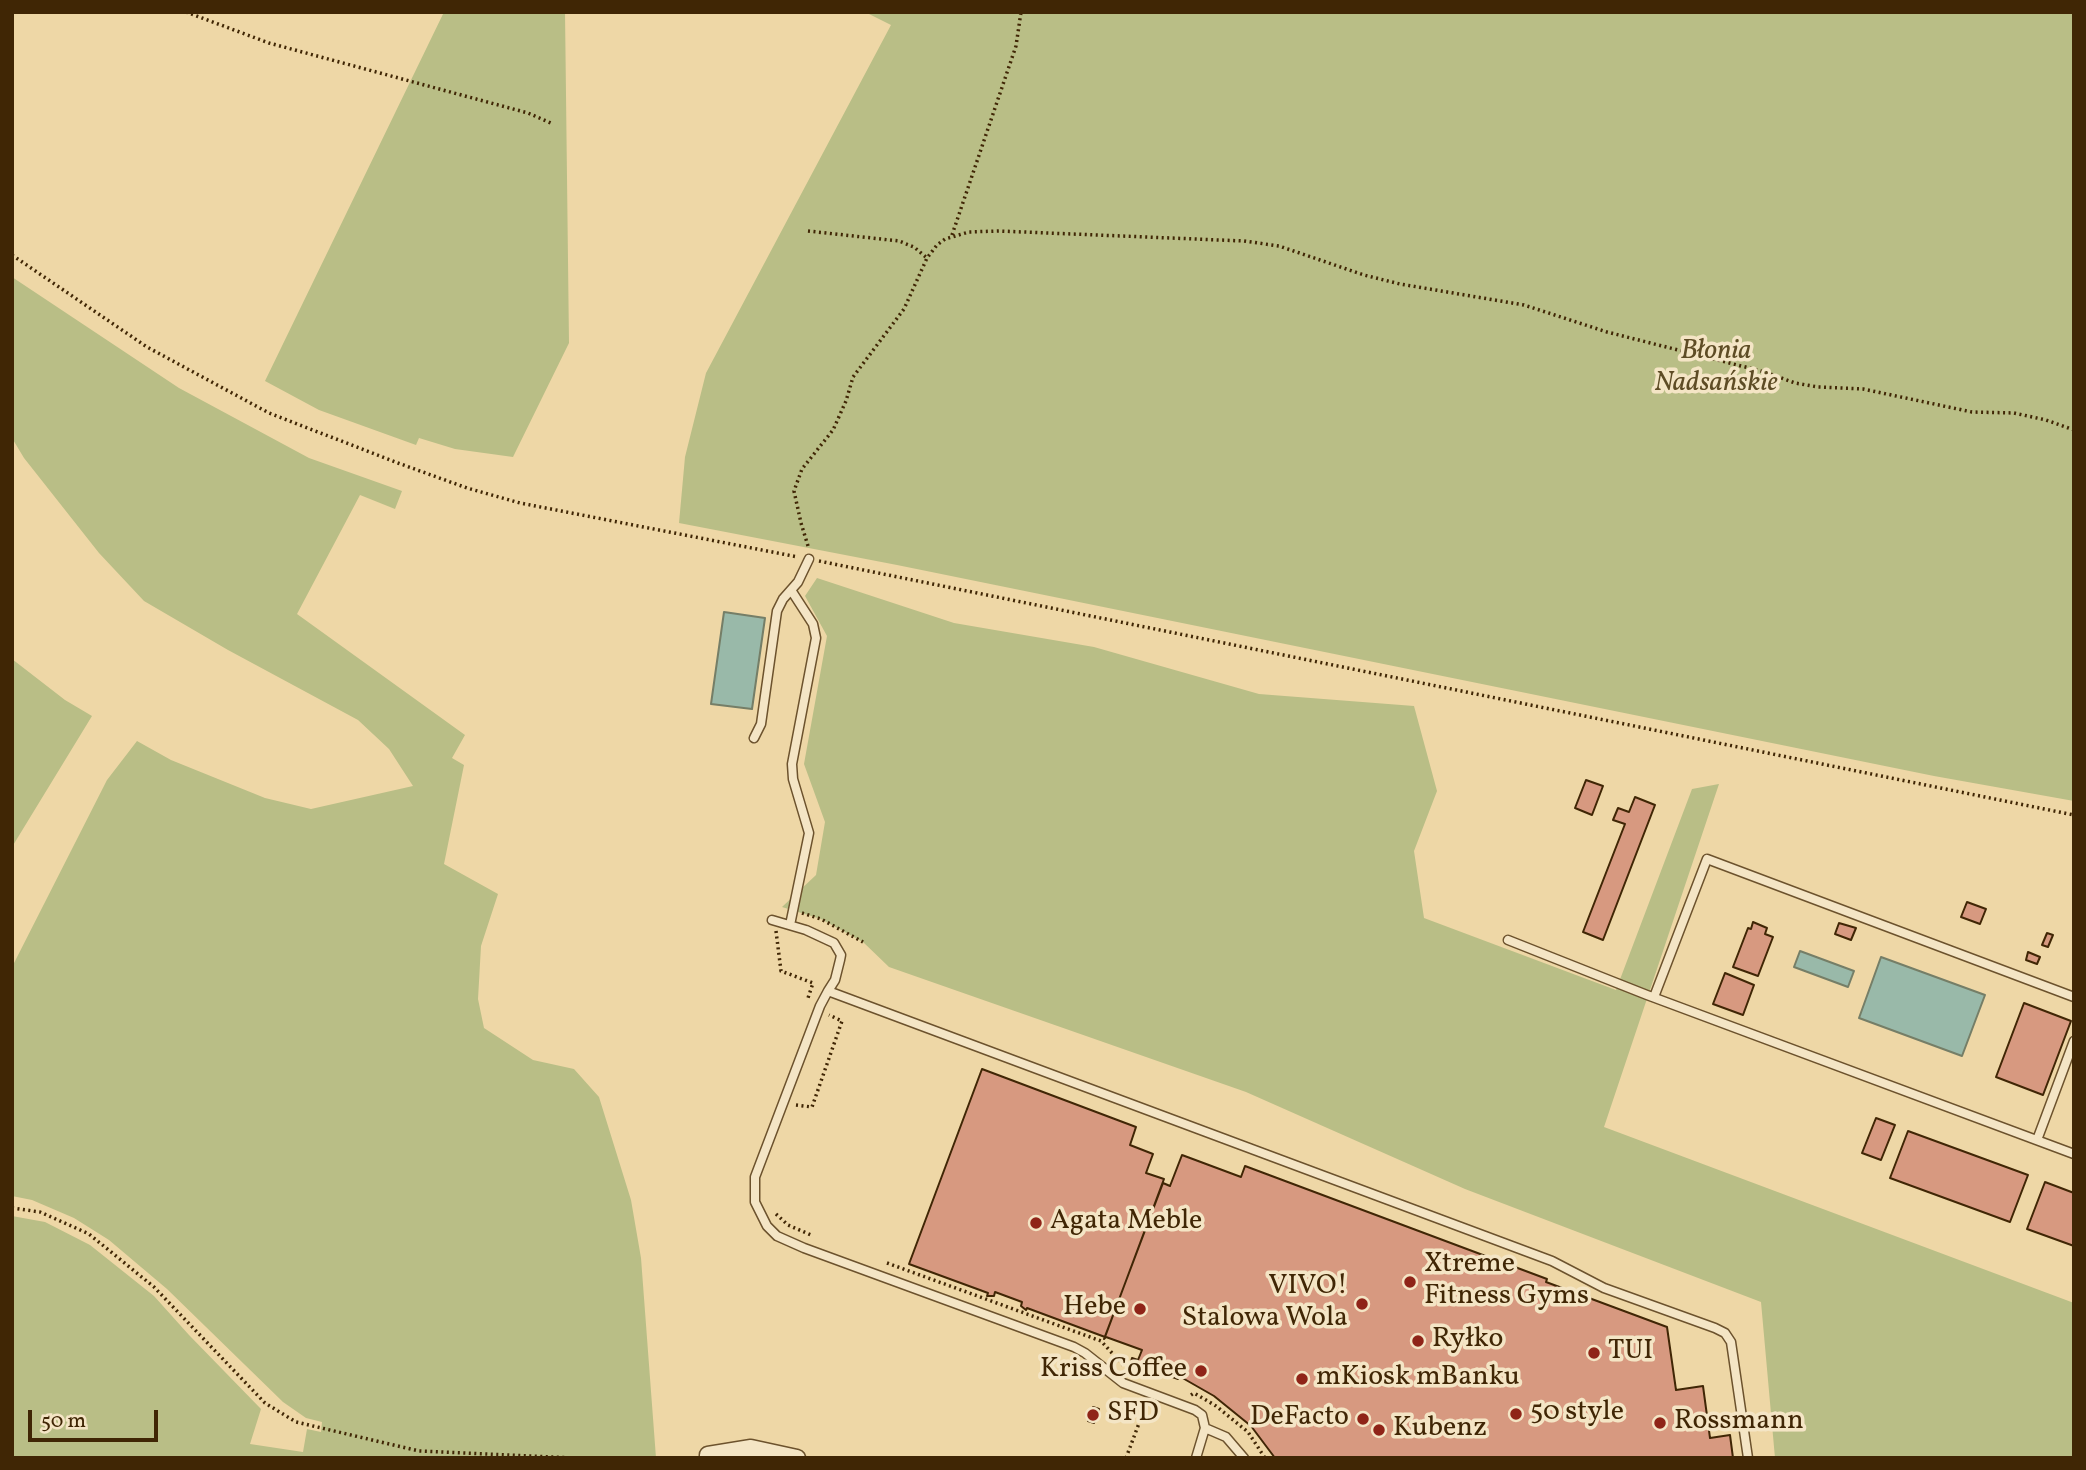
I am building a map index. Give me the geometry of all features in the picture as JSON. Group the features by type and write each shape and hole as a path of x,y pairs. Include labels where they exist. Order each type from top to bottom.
{"street":[{"path":"708,1456 751,1448 797,1458"}],"lane":[{"path":"754,738 761,724 777,611 809,559"},
{"path":"790,925 809,832 793,779 792,764 816,638 813,624 791,590"},
{"path":"1654,997 1707,859 2074,997"},
{"path":"775,921 822,936 837,947 841,955 839,967 818,1010 755,1177 755,1202 766,1226 777,1236 804,1248 1074,1347 1123,1383 1202,1415 1205,1428 1196,1458"},
{"path":"1508,940 2074,1154"},
{"path":"828,991 1552,1261 1604,1288 1725,1333 1731,1342 1748,1458"},
{"path":"2037,1140 2074,1041"},
{"path":"1205,1428 1226,1437 1244,1458"}],"path":[{"path":"186,12 269,43 528,113 553,124"},
{"path":"952,235 1016,46 1021,12"},
{"path":"809,559 808,543 794,491 802,469 833,430 853,377 904,309 927,258 937,245 952,235 969,232 999,230 1244,241 1279,246 1364,275 1400,284 1524,305 1608,331 1765,372 1795,383 1863,389 1972,412 2014,413 2074,430"},
{"path":"808,231 899,241 914,247 927,258"},
{"path":"12,255 147,347 269,413 467,488 520,503 2074,815"},
{"path":"775,921 781,971 813,983 806,1005 842,1021 812,1107 796,1104 792,1116"},
{"path":"12,1208 40,1212 89,1234 154,1287 265,1403 296,1422 419,1451 575,1458"},
{"path":"774,1210 789,1225 817,1238"},
{"path":"878,1260 1101,1341 1131,1372"},
{"path":"1178,1405 1194,1393 1216,1406 1248,1432 1265,1458"},
{"path":"1126,1458 1149,1395"}],"green space":[{"path":"444,12 565,12 569,343 513,457 455,449 419,438 416,445 319,410 265,381"},
{"name":"Błonia Nadsańskie","path":"865,12 2074,12 2074,801 1934,776 679,523 685,457 706,373 891,25"},
{"path":"12,277 179,388 309,458 402,491 395,509 360,495 297,614 465,735 452,758 464,765 444,864 498,894 481,946 478,999 484,1028 533,1060 574,1069 599,1097 631,1200 641,1258 656,1458 12,1458 12,1216 45,1222 90,1245 154,1296 261,1409 250,1444 303,1452 307,1429 321,1432 322,1422 306,1418 283,1402 167,1289 109,1240 74,1218 32,1200 12,1196 12,967 107,780 137,741 171,760 265,798 311,809 413,786 389,749 358,720 144,601 99,553 24,458 12,438"},
{"path":"817,578 954,623 1094,647 1259,694 1414,706 1437,791 1414,851 1424,918 1616,990 1692,789 1719,784 1604,1127 2074,1303 2074,1458 1775,1458 1761,1302 1465,1189 1246,1092 889,967 863,942 821,919 782,907 816,875 825,822 804,764 827,636 805,596"},
{"path":"12,659 65,700 92,716 12,847"}],"shaded area":[{"path":"724,612 765,618 752,709 711,704"},
{"path":"1800,951 1854,971 1848,987 1794,967"},
{"path":"1881,957 1985,995 1962,1056 1859,1018"}],"building":[{"path":"1586,780 1603,786 1592,815 1575,808"},
{"path":"1635,797 1655,805 1603,940 1583,932 1625,824 1613,820 1618,808 1629,812"},
{"path":"1967,902 1986,909 1980,924 1961,917"},
{"path":"1753,922 1767,928 1765,934 1773,937 1758,976 1733,967 1748,928 1751,929"},
{"path":"1839,923 1856,928 1851,940 1835,934"},
{"path":"2047,933 2053,935 2048,947 2042,945"},
{"path":"2028,952 2040,957 2037,964 2026,960"},
{"path":"1725,973 1754,985 1743,1015 1713,1004"},
{"path":"2024,1003 2071,1021 2043,1095 1996,1077"},
{"name":"Agata Meble","path":"982,1069 1136,1127 1130,1145 1153,1154 1146,1173 1164,1179 1105,1337 1027,1308 1026,1310 1021,1306 1022,1302 995,1292 994,1296 987,1296 988,1293 909,1264"},
{"path":"1876,1118 1895,1125 1881,1160 1862,1153"},
{"path":"1908,1131 2028,1175 2010,1222 1890,1178"},
{"name":"VIVO! Stalowa Wola","path":"1182,1155 1241,1177 1245,1166 1667,1327 1676,1390 1703,1386 1710,1438 1730,1435 1733,1458 1275,1458 1251,1426 1214,1396 1179,1376 1178,1379 1164,1374 1156,1377 1152,1374 1152,1369 1131,1362 1132,1358 1138,1360 1142,1350 1106,1337 1104,1339 1163,1183 1170,1186"},
{"path":"2045,1182 2074,1193 2074,1246 2027,1229"},
{"name":"SFD","path":"1093,1407 1099,1409 1094,1423 1088,1421"}],"place":[{"name":"Agata Meble","path":"1036,1223"},
{"name":"Xtreme Fitness Gyms","path":"1410,1282"},
{"name":"VIVO! Stalowa Wola","path":"1362,1304"},
{"name":"Hebe","path":"1140,1309"},
{"name":"Ryłko","path":"1418,1341"},
{"name":"TUI","path":"1594,1353"},
{"name":"Kriss Coffee","path":"1201,1371"},
{"name":"mKiosk mBanku","path":"1302,1379"},
{"name":"50 style","path":"1516,1414"},
{"name":"SFD","path":"1093,1415"},
{"name":"DeFacto","path":"1363,1419"},
{"name":"Rossmann","path":"1660,1423"},
{"name":"Kubenz","path":"1379,1430"}]}
